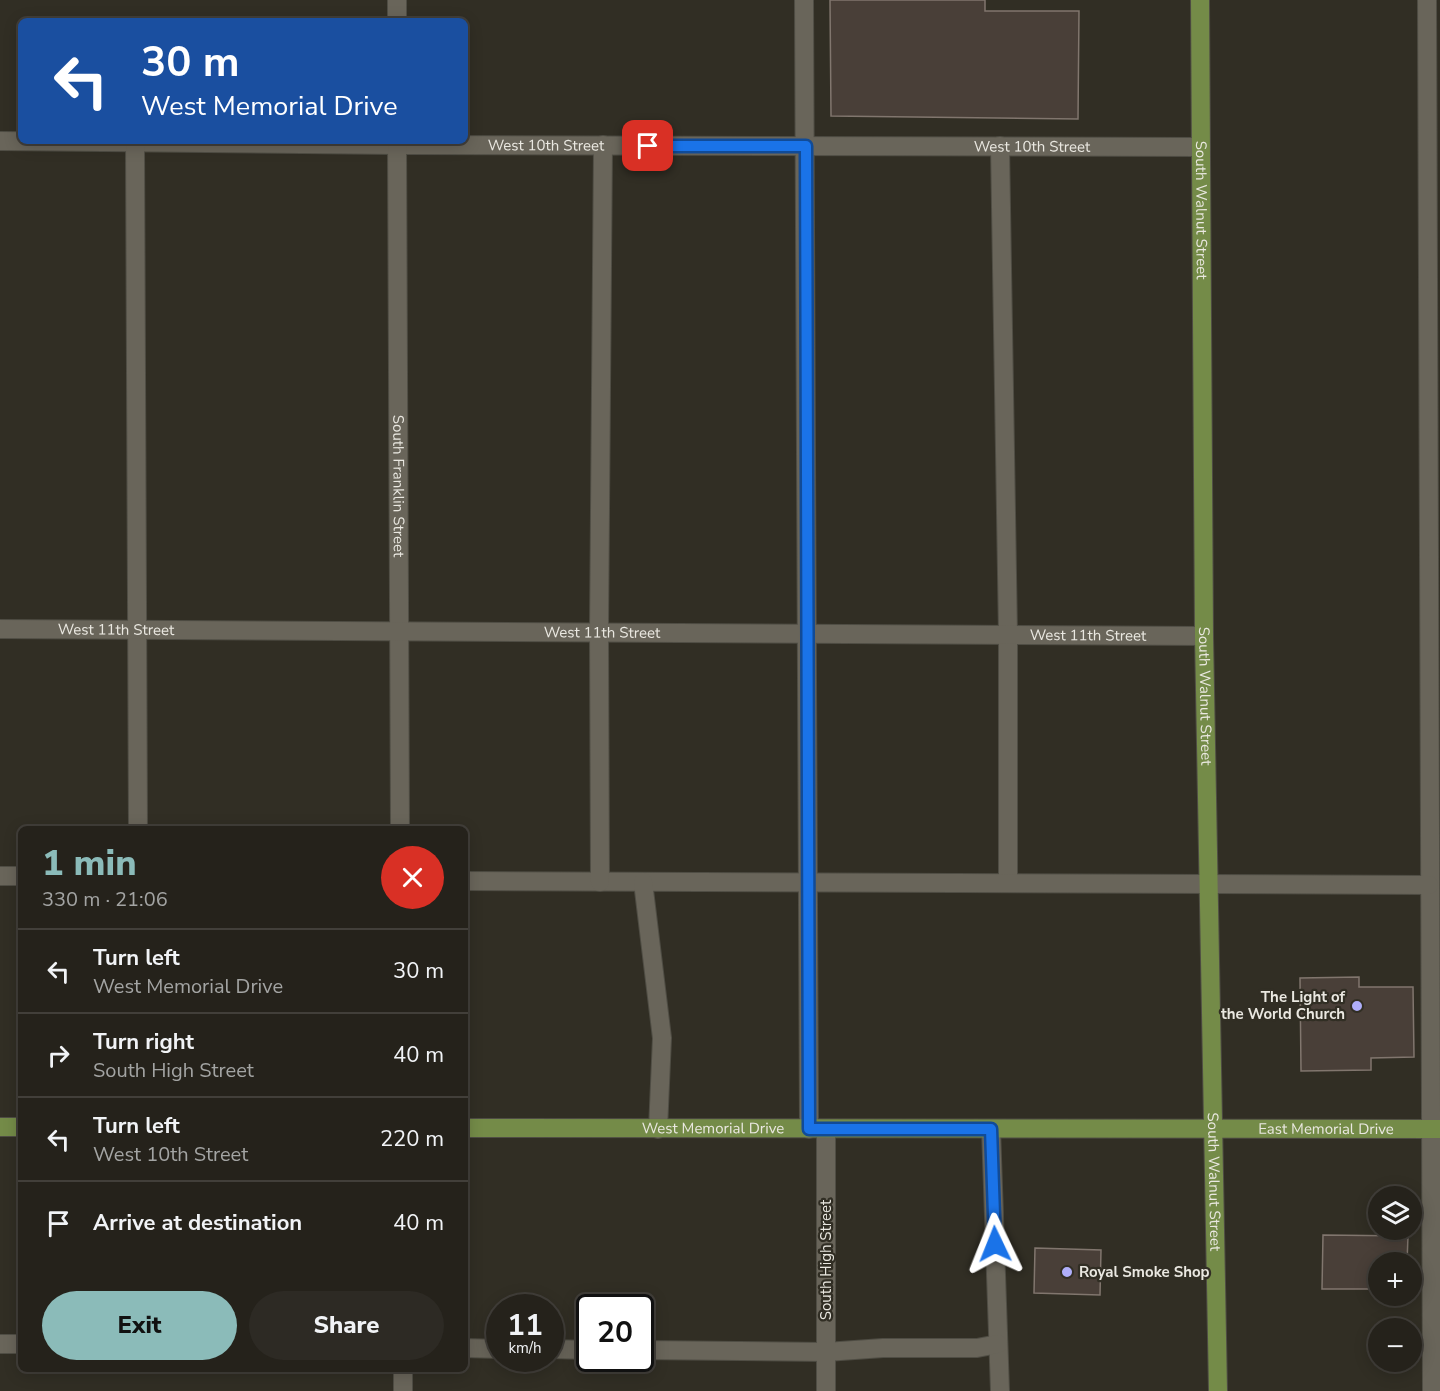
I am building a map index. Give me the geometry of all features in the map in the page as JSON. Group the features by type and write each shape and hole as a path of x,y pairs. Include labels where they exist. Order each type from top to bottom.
{"main road":[{"name":"South Walnut Street","path":"1200,0 1204,636 1218,1391"},
{"path":"0,1127 18,1127"},
{"name":"West Memorial Drive","path":"468,1128 1213,1128"},
{"name":"East Memorial Drive","path":"1213,1128 1435,1129"}],"street":[{"path":"397,0 397,18"},
{"name":"South High Street","path":"804,0 808,883 826,1391"},
{"path":"1427,0 1429,885 1435,1129 1432,1391"},
{"name":"West 10th Street","path":"0,141 18,141"},
{"path":"135,144 138,826"},
{"name":"South Franklin Street","path":"397,144 400,826"},
{"name":"West 10th Street","path":"466,144 1201,147"},
{"path":"600,882 599,632 603,146"},
{"path":"1000,146 1008,635 1008,883"},
{"name":"West 11th Street","path":"0,629 1204,636"},
{"path":"0,876 18,876"},
{"path":"468,881 1429,885"},
{"path":"643,882 662,1038 658,1129"},
{"path":"991,1129 1000,1391"},
{"path":"0,1344 18,1344"},
{"path":"654,1350 826,1352 883,1347 977,1347 998,1344"},
{"path":"468,1348 486,1349"},
{"path":"403,1372 403,1391"}],"building":[{"path":"830,0 985,0 985,11 1079,11 1078,119 831,116"},
{"name":"The Light of the World Church","path":"1359,977 1359,987 1413,987 1414,1057 1371,1058 1371,1070 1301,1071 1300,978"},
{"path":"1323,1235 1368,1236 1368,1240 1408,1240 1407,1252 1368,1252 1368,1289 1322,1289"},
{"name":"Royal Smoke Shop","path":"1035,1248 1101,1250 1100,1295 1034,1293"}],"place":[{"name":"The Light of the World Church","path":"1357,1006"},
{"name":"Royal Smoke Shop","path":"1067,1272"}],"route":[{"path":"648,146 806,146 809,1129 991,1129 995,1244"}]}
